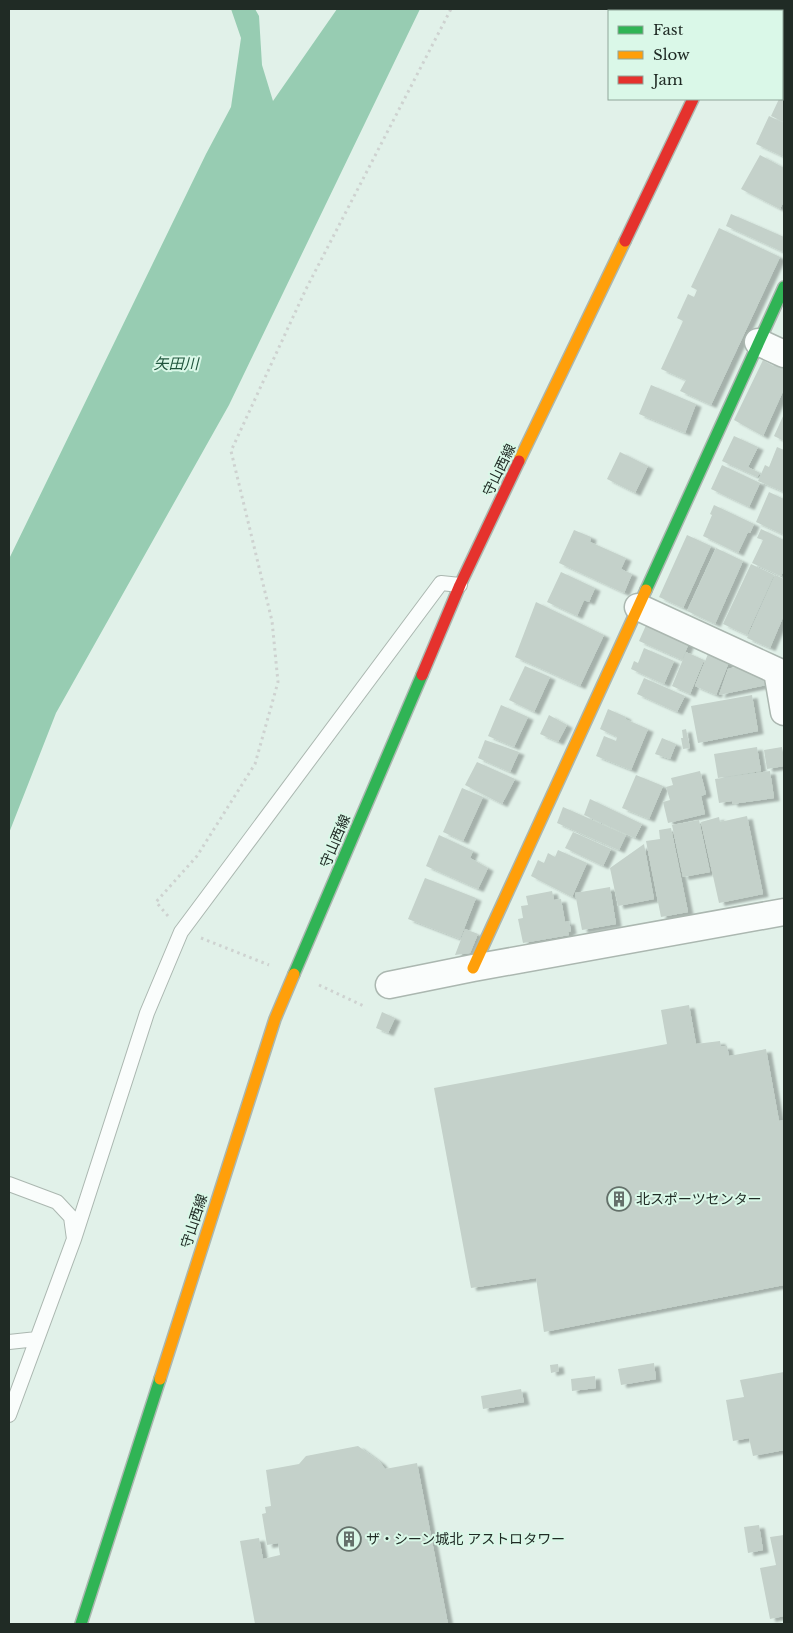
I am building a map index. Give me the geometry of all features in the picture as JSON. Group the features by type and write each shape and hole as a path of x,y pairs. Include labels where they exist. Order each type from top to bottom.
{"main road":[{"name":"守山西線","path":"80,1624 275,1019 460,586 693,100"},
{"path":"473,968 784,287"}],"street":[{"path":"758,342 784,354"},
{"path":"638,607 777,671 784,712"},
{"path":"389,985 784,912"}],"lane":[{"path":"9,1415 74,1239 147,1013 181,932 441,583 460,586"},
{"path":"9,1184 57,1202 71,1217 74,1239"},
{"path":"9,1342 37,1339"}],"path":[{"path":"181,932 156,902 197,856 255,764 278,682 272,621 231,451 306,289 451,9"},
{"path":"201,939 294,974 366,1007"}],"water":[{"name":"矢田川","path":"231,9 255,9 259,16 262,65 273,101 337,9 420,9 229,405 56,713 9,833 9,559 206,154 231,107 241,38"}],"building":[{"path":"784,88 784,122 771,116 779,100 783,100"},
{"path":"769,116 784,123 784,157 756,144"},
{"path":"760,155 784,168 784,201 780,209 741,189"},
{"path":"731,214 784,237 783,252 726,226"},
{"path":"719,228 780,257 711,405 680,391 686,380 661,369 683,321 677,318 688,294 694,297 697,290 691,287"},
{"path":"763,360 773,366 778,360 784,363 784,389 763,436 734,420"},
{"path":"651,385 696,404 685,433 639,414"},
{"path":"784,414 784,441 774,436"},
{"path":"734,436 758,447 748,467 760,473 757,477 722,461"},
{"path":"777,447 784,450 784,492 758,481 765,465 769,467"},
{"path":"620,452 648,466 635,493 607,479"},
{"path":"722,465 760,483 749,507 711,489"},
{"path":"769,492 784,499 784,535 756,522"},
{"path":"714,505 754,524 738,553 703,536"},
{"path":"761,529 784,540 784,570 781,576 752,563 763,540 757,538"},
{"path":"574,530 591,537 590,542 626,558 621,569 632,574 624,593 559,563"},
{"path":"687,535 711,546 683,608 659,597"},
{"path":"716,548 743,561 715,624 687,611"},
{"path":"751,564 774,575 747,635 723,624"},
{"path":"561,572 595,588 589,602 584,600 577,616 547,602"},
{"path":"775,575 784,579 784,615 770,648 747,638"},
{"path":"536,602 604,635 580,686 515,657"},
{"path":"647,623 691,638 682,660 639,641"},
{"path":"644,648 674,661 664,684 631,669 634,661 638,663"},
{"path":"710,649 731,657 716,695 695,686"},
{"path":"686,652 704,660 690,694 672,686"},
{"path":"750,663 765,677 766,685 719,695 728,669"},
{"path":"525,666 550,677 534,712 509,700"},
{"path":"644,678 685,696 677,712 637,694"},
{"path":"752,695 758,731 698,743 691,706"},
{"path":"501,705 528,717 514,747 488,736"},
{"path":"608,709 648,729 631,770 596,756 604,736 616,741 617,737 600,729"},
{"path":"549,715 567,725 558,742 540,734"},
{"path":"686,729 690,748 683,749 682,730"},
{"path":"662,738 676,744 670,759 655,754"},
{"path":"485,740 519,752 510,772 478,758"},
{"path":"757,747 761,771 718,778 714,754"},
{"path":"782,747 784,766 767,769 764,750"},
{"path":"477,762 515,779 502,804 465,785"},
{"path":"700,771 706,794 701,796 705,814 668,823 663,802 670,800 666,787 673,785 671,778"},
{"path":"770,771 774,798 732,804 732,801 719,803 715,779"},
{"path":"636,775 663,786 649,819 622,808"},
{"path":"462,788 483,797 463,841 443,832"},
{"path":"590,799 642,824 635,838 584,815"},
{"path":"563,807 626,835 619,850 557,823"},
{"path":"747,816 763,894 719,903 701,822 719,817 720,822"},
{"path":"699,820 710,872 683,877 672,825"},
{"path":"671,828 688,912 661,917 646,841 660,839 659,830"},
{"path":"573,832 611,849 603,866 565,848"},
{"path":"439,835 473,851 470,858 488,868 478,889 426,866"},
{"path":"644,844 654,899 618,906 610,868"},
{"path":"558,850 587,863 572,897 531,876 538,860 544,863 548,853 555,857"},
{"path":"425,878 476,898 460,939 408,919"},
{"path":"610,887 616,924 582,930 575,893"},
{"path":"552,891 554,900 561,899 565,922 569,921 571,931 568,932 569,935 523,943 518,919 523,918 521,906 528,905 526,896"},
{"path":"465,929 478,934 470,953 455,955"},
{"name":"北スポーツセンター","path":"689,1005 696,1044 720,1041 721,1046 727,1046 729,1056 766,1049 779,1121 784,1120 784,1285 544,1332 536,1278 471,1288 434,1088 667,1044 661,1010"},
{"path":"382,1012 395,1018 388,1033 376,1028"},
{"path":"654,1363 656,1379 621,1385 618,1369"},
{"path":"558,1364 559,1371 551,1373 550,1365"},
{"path":"784,1372 784,1450 753,1456 749,1438 733,1441 726,1400 744,1397 740,1380"},
{"path":"595,1376 596,1388 572,1391 571,1379"},
{"path":"521,1389 524,1402 483,1409 481,1396"},
{"name":"ザ・シーン城北 アストロタワー","path":"358,1446 380,1462 385,1469 417,1463 448,1624 255,1624 240,1541 259,1538 263,1559 280,1555 278,1543 267,1545 262,1514 266,1513 265,1507 271,1506 266,1470 299,1464 306,1456"},
{"path":"759,1525 763,1550 748,1553 744,1527"},
{"path":"784,1535 784,1616 770,1619 760,1568 776,1565 770,1537"}],"traffic: fast":[{"path":"646,590 784,287"},
{"path":"294,974 422,675"},
{"path":"81,1624 160,1379"}],"traffic: slow":[{"path":"519,461 625,241"},
{"path":"473,968 646,590"},
{"path":"160,1379 275,1019 294,974"}],"traffic: jam":[{"path":"625,241 693,100"},
{"path":"422,675 460,585 519,461"}],"place":[{"name":"北スポーツセンター","path":"619,1199"},
{"name":"ザ・シーン城北 アストロタワー","path":"349,1539"}]}
